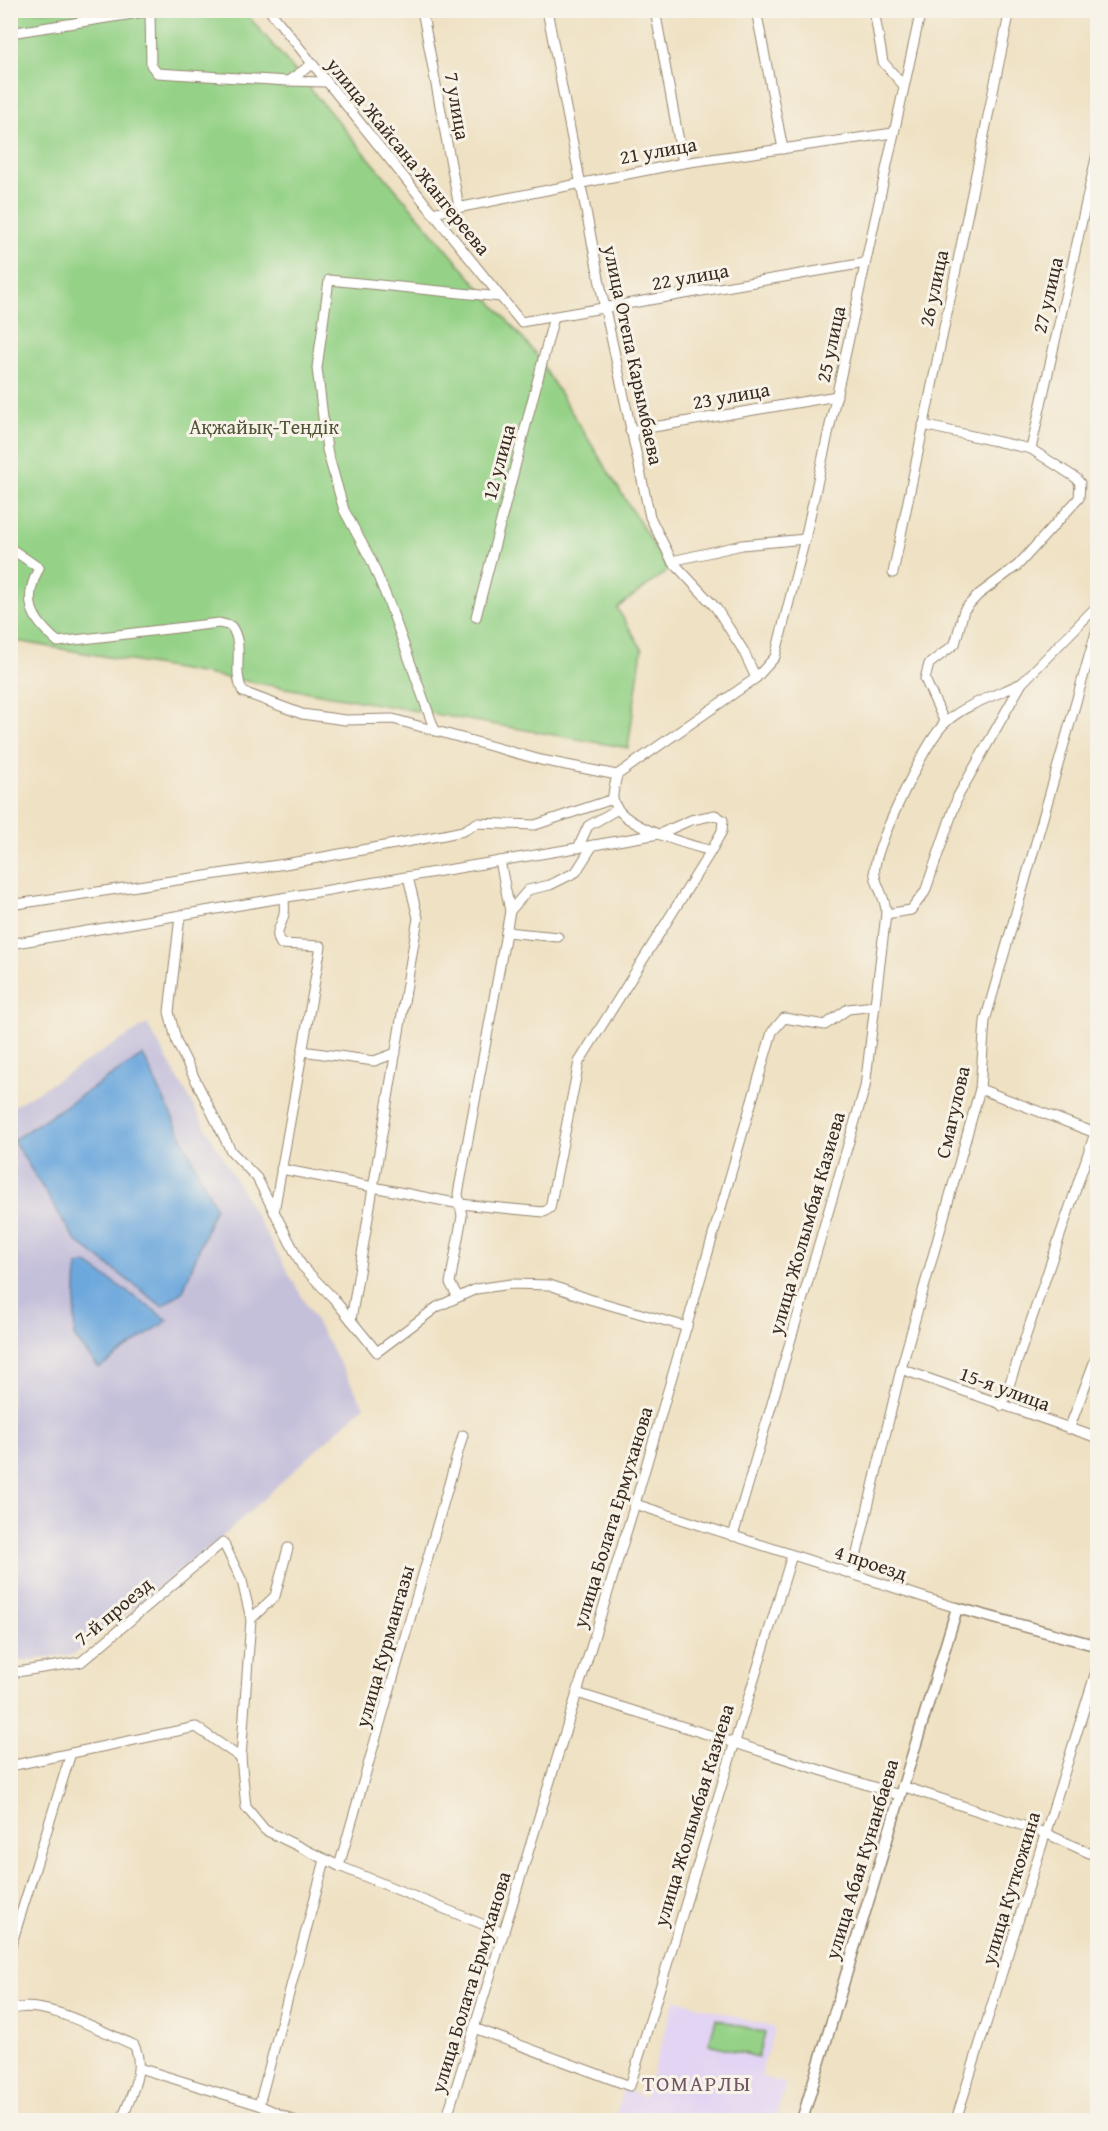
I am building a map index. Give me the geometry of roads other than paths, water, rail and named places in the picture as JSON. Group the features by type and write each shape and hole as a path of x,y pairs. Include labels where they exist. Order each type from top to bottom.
{"street":[{"name":"улица Жайсана Жангереева","path":"269,10 311,65 521,322"},
{"name":"7 улица","path":"422,10 459,207"},
{"name":"улица Отепа Карымбаева","path":"547,10 605,309 650,517 672,561 716,608 743,650 756,678"},
{"path":"655,10 683,163"},
{"path":"756,10 783,148"},
{"path":"874,10 883,62 904,86"},
{"name":"25 улица","path":"617,775 756,678 775,657 805,539 921,10"},
{"name":"26 улица","path":"892,573 1010,10"},
{"path":"10,33 154,11 151,64 156,73 325,82"},
{"path":"288,81 311,65"},
{"name":"21 улица","path":"432,213 683,163 893,133"},
{"name":"27 улица","path":"1031,449 1093,189 1098,149"},
{"name":"22 улица","path":"521,322 865,263"},
{"path":"435,731 389,603 371,560 344,510 327,450 317,368 329,280 501,297"},
{"name":"12 улица","path":"476,617 554,317"},
{"name":"23 улица","path":"630,431 837,396"},
{"path":"923,425 1031,449 1076,477 1080,483 1079,498 1018,565 978,595 964,610 955,644 929,664 925,679 945,723"},
{"path":"672,561 742,545 805,539"},
{"path":"10,548 39,568 30,587 32,608 41,627 58,642 219,623 231,626 238,637 238,683 243,692 302,714 345,720 393,719 541,760 617,775 613,798 618,809 639,825 711,851"},
{"name":"улица Жолымбая Казиева","path":"886,914 910,910 925,892 958,796 1022,683 1098,605"},
{"name":"Смагулова","path":"852,1574 901,1370 980,1089 985,1021 1098,625"},
{"name":"улица Жолымбая Казиева","path":"733,1536 865,1087 886,914 883,893 875,880 875,866 902,798 932,738 945,723 955,716 1022,683"},
{"path":"10,905 305,861 463,831 477,823 535,825 613,798"},
{"path":"578,848 588,826 618,809"},
{"path":"10,944 659,834 691,820 715,815 723,820 722,831 711,851 579,1062 550,1208 536,1213 460,1203 281,1168"},
{"path":"510,911 528,890 550,885 576,872 593,845"},
{"path":"458,1297 450,1283 462,1216 458,1194 510,911 500,861"},
{"path":"351,1320 418,918 408,877"},
{"path":"274,1212 321,946 281,944 278,938 278,927 284,916 284,898"},
{"path":"180,916 169,1012 177,1043 231,1151 257,1178 302,1266 377,1352 437,1307 476,1289 511,1284 550,1285 589,1299 687,1327"},
{"path":"506,932 558,937"},
{"name":"улица Болата Ермуханова","path":"446,2121 635,1504 772,1032 784,1018 825,1025 848,1009 874,1006"},
{"path":"302,1051 374,1061 396,1053"},
{"path":"980,1089 1096,1133 1002,1406"},
{"path":"1069,1430 1098,1352"},
{"name":"15-я улица","path":"901,1370 1069,1430 1098,1438"},
{"name":"улица Курмангазы","path":"339,1866 463,1436"},
{"name":"4 проезд","path":"635,1504 957,1608 1098,1646"},
{"name":"7-й проезд","path":"10,1673 81,1662 223,1542 242,1581 251,1619"},
{"path":"288,1548 275,1596 251,1619 241,1758 246,1807 264,1830 339,1866 504,1933"},
{"name":"улица Жолымбая Казиева","path":"474,2028 630,2086 792,1555"},
{"name":"улица Абая Кунанбаева","path":"802,2121 900,1790 957,1608"},
{"name":"улица Куткожина","path":"956,2121 1098,1665"},
{"path":"577,1693 733,1743 1045,1833 1098,1857"},
{"path":"10,1766 196,1727 241,1758"},
{"path":"10,1949 71,1753"},
{"path":"259,2105 326,1860"},
{"path":"10,2010 21,2006 41,2007 134,2045 140,2056 139,2068 122,2121"},
{"path":"139,2068 259,2105 280,2119 293,2121"}],"water":[{"path":"143,1055 215,1207 183,1291 162,1306 75,1240 13,1140"},
{"path":"86,1263 168,1320 99,1368 74,1337 77,1266"}],"district":[{"name":"ТОМАРЛЫ","path":"697,2083"}],"park label":[{"name":"Ақжайық-Теңдік","path":"264,426"}]}
